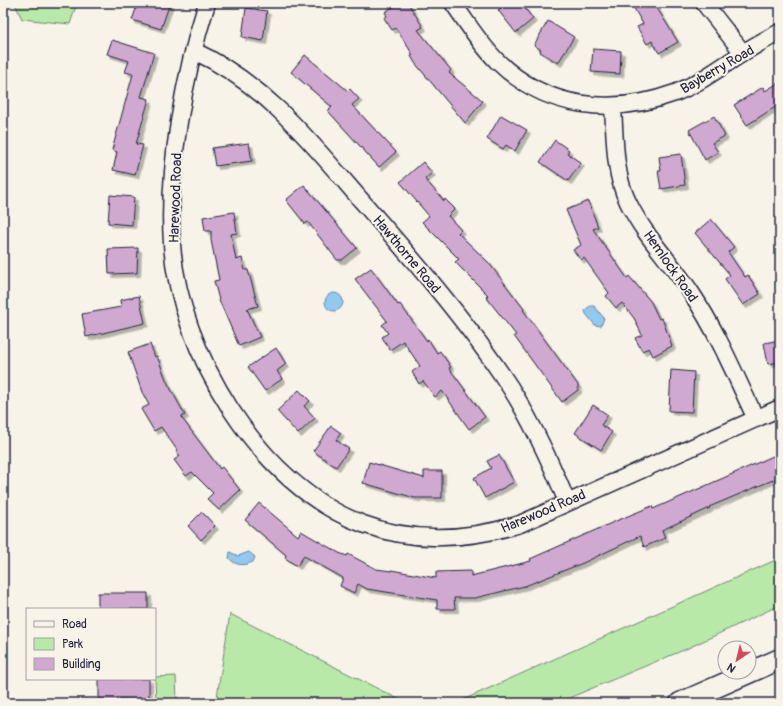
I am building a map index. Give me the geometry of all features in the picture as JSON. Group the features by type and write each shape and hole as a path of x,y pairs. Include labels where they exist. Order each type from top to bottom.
{"main road":[{"path":"680,703 780,659"}],"street":[{"name":"Harewood Road","path":"207,3 194,51 182,107 174,166 171,212 172,245 186,316 211,376 250,436 273,462 316,499 340,514 363,524 387,531 414,536 444,538 491,533 520,524 780,408"},
{"name":"Bayberry Road","path":"453,3 496,60 511,74 548,95 571,102 593,106 613,107 645,102 675,93 699,82 743,53 780,32"},
{"path":"704,3 743,53"},
{"name":"Hawthorne Road","path":"194,51 230,72 276,106 305,135 410,258 486,352 503,376 546,452 567,502"},
{"name":"Hemlock Road","path":"613,107 616,152 621,183 628,202 642,226 676,270 715,332 756,419"}],"green space":[{"path":"7,3 77,3 70,24 22,19 15,4"},
{"path":"780,558 780,605 686,649 557,703 456,703"},
{"path":"230,614 406,703 216,703"},
{"path":"176,676 177,703 156,703 156,677"}],"water":[{"path":"334,293 340,296 343,302 340,308 334,311 328,308 325,302 328,296"},
{"path":"590,306 594,306 604,318 601,326 595,325 586,314 585,310"},
{"path":"230,552 238,556 249,552 255,557 253,562 237,564 229,558"}],"building":[{"path":"138,3 170,3 161,29 132,20"},
{"path":"399,3 408,3 423,27 418,30 451,70 449,73 483,101 465,123 415,63 411,56 413,55 396,28 392,30 384,18 387,16 385,12"},
{"path":"506,3 521,3 533,19 516,33 498,10"},
{"path":"631,3 654,3 678,42 659,53 652,41 647,44 637,27 643,24"},
{"path":"246,8 267,11 263,41 242,37"},
{"path":"548,21 574,37 558,63 540,52 541,50 534,45"},
{"path":"112,40 154,53 141,97 149,99 136,144 143,145 135,175 113,170 117,152 112,150 133,74 125,72 129,61 107,54"},
{"path":"593,49 621,51 620,74 591,72"},
{"path":"305,55 348,91 350,89 359,99 352,105 396,152 379,167 328,111 332,107 291,72"},
{"path":"780,82 780,104 747,125 734,105 763,87 765,91"},
{"path":"501,115 527,130 515,151 506,145 503,149 487,139"},
{"path":"714,116 725,136 712,143 718,152 705,160 689,130"},
{"path":"555,140 569,150 567,153 581,163 568,181 540,162"},
{"path":"249,143 252,161 215,166 212,148"},
{"path":"681,154 685,185 661,189 658,171 661,171 659,157"},
{"path":"423,162 432,173 425,179 444,201 445,199 455,209 448,216 461,230 458,233 489,263 578,385 578,390 562,402 514,336 516,335 486,297 488,295 455,262 459,259 422,222 429,216 400,182"},
{"path":"304,185 357,248 342,260 337,260 308,222 305,224 286,200"},
{"path":"110,195 134,197 132,225 108,223"},
{"path":"588,201 598,227 593,229 627,278 629,276 651,302 659,319 662,318 672,346 653,356 649,348 642,351 635,338 642,335 634,318 622,303 616,308 606,296 609,293 584,258 581,260 573,250 581,245 566,210"},
{"path":"234,212 237,233 231,234 236,260 242,258 245,270 248,270 258,306 247,309 260,337 239,346 219,300 214,281 219,280 211,240 211,231 205,231 203,217"},
{"path":"711,219 734,247 728,252 745,277 748,275 760,294 743,305 725,279 730,275 695,233"},
{"path":"138,248 137,273 109,274 108,249"},
{"path":"371,268 427,341 428,339 437,353 440,351 451,367 449,368 485,417 469,429 442,391 435,397 423,381 419,384 412,372 420,366 403,341 390,350 382,337 388,333 382,325 387,321 355,279"},
{"path":"139,296 145,323 86,337 82,314 121,307 120,300"},
{"path":"780,340 780,362 768,364 764,343"},
{"path":"150,344 155,357 157,356 167,382 185,415 181,417 220,469 222,467 240,490 219,510 207,499 213,493 192,472 186,476 174,460 180,456 176,451 177,450 161,427 154,431 141,409 149,405 142,392 128,352"},
{"path":"276,348 286,364 277,371 282,379 265,391 248,367"},
{"path":"671,370 694,372 692,412 669,411"},
{"path":"299,390 310,401 304,406 315,418 298,434 277,411"},
{"path":"593,405 608,415 601,425 612,432 601,450 575,433"},
{"path":"331,426 341,433 336,440 349,449 336,467 313,451"},
{"path":"780,453 780,477 709,507 710,508 662,530 665,538 644,547 640,536 583,563 525,586 475,598 454,598 455,609 437,609 437,600 367,589 358,584 354,593 340,586 343,578 304,556 297,566 285,558 286,555 245,520 259,503 298,536 301,531 339,553 347,556 348,554 376,569 391,570 436,578 436,572 471,571 471,576 531,561 530,559 616,521 652,506 653,509"},
{"path":"499,455 514,482 485,498 474,478 491,468 487,461"},
{"path":"369,462 424,478 424,471 442,471 442,498 415,498 363,483"},
{"path":"202,512 215,526 201,540 188,526"},
{"path":"98,593 148,593 148,608 98,608"},
{"path":"99,680 149,680 149,703 99,703"}]}
